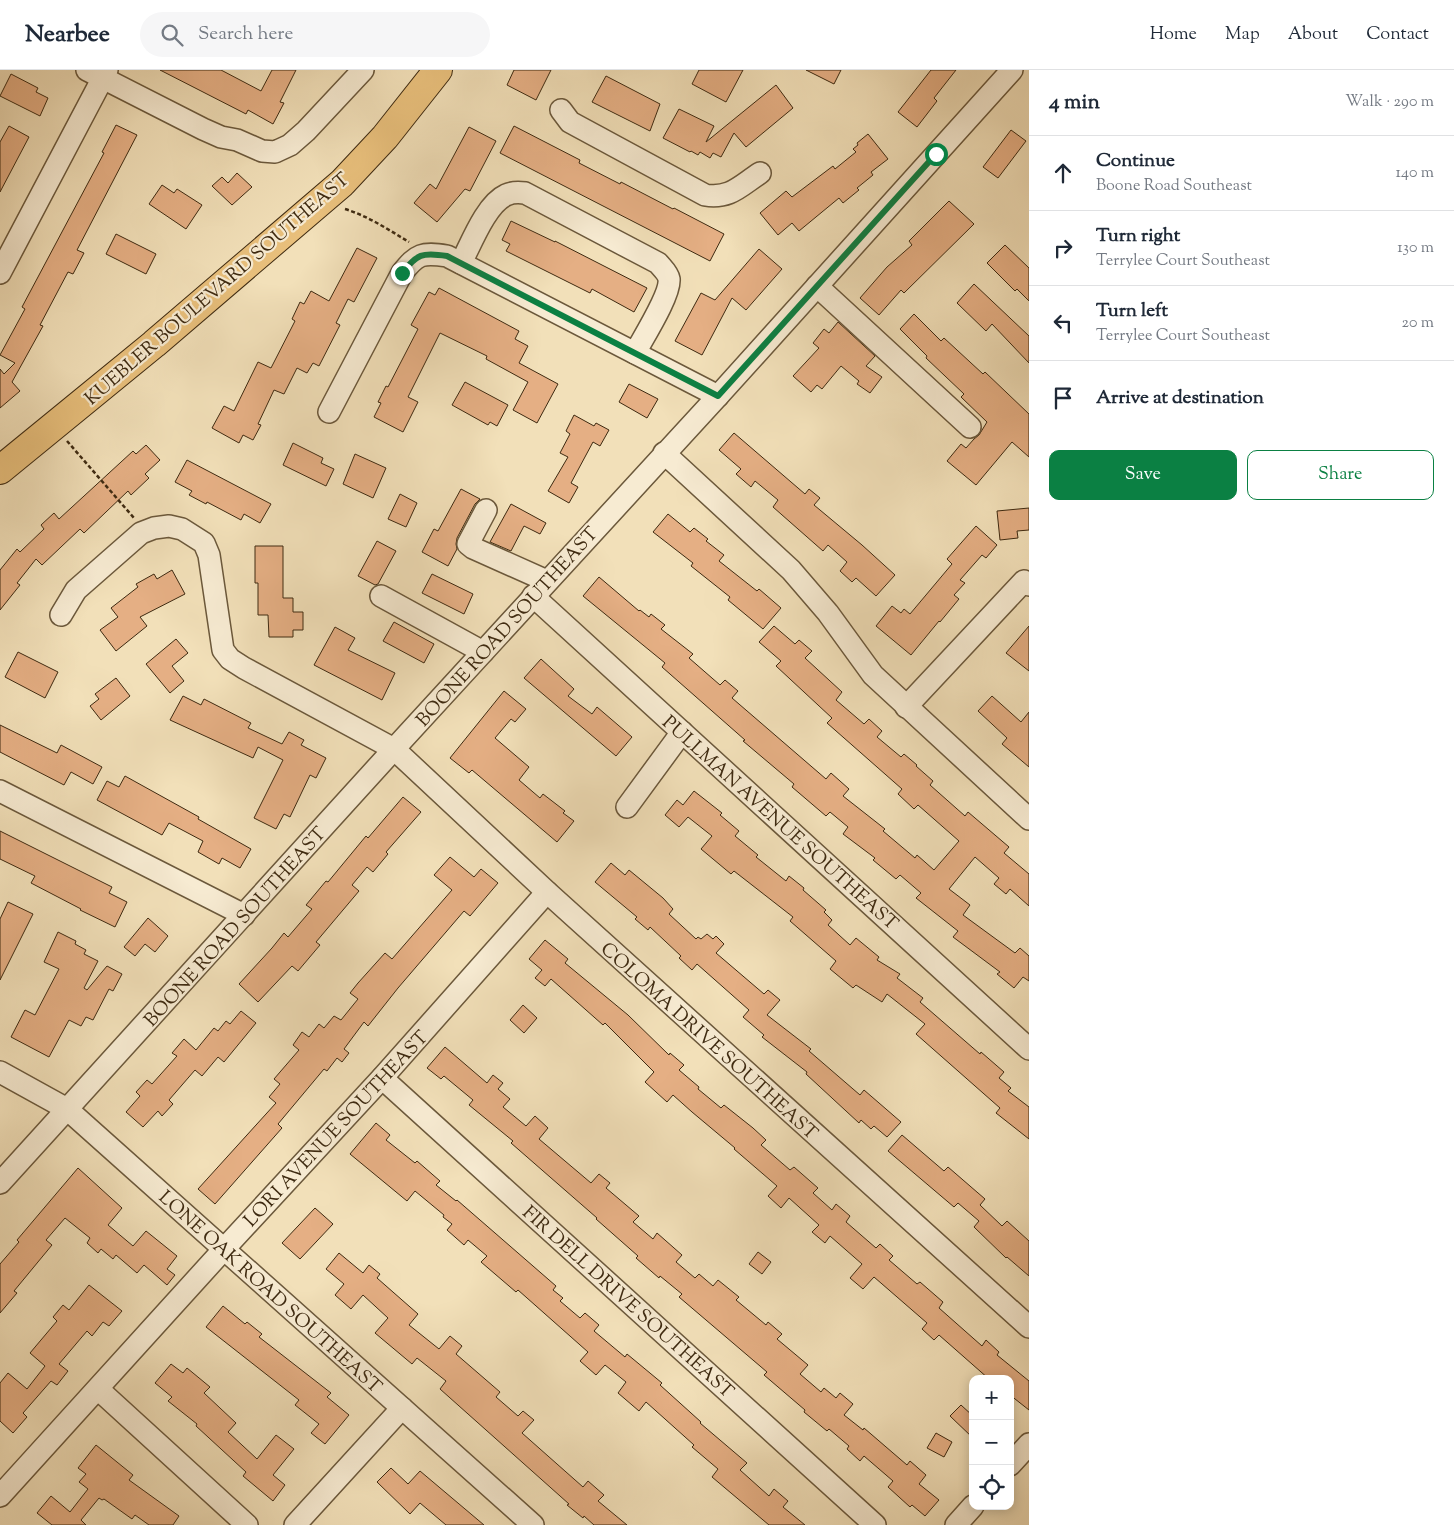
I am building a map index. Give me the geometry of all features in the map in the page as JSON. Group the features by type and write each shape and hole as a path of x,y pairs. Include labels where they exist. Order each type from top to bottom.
{"main road":[{"name":"KUEBLER BOULEVARD SOUTHEAST","path":"0,470 154,344 342,183 385,137 438,70"}],"street":[{"path":"0,273 99,73 212,133 237,140 262,151 275,152 290,145 306,131 363,70"},
{"name":"BOONE ROAD SOUTHEAST","path":"0,1183 718,396 1012,70"},
{"path":"561,110 570,122 705,195 718,197 730,194 760,173"},
{"path":"461,263 489,211 498,200 506,194 515,192 525,193 658,263 665,271 669,279 668,292 635,353"},
{"path":"329,412 402,273 414,259 424,254 447,256 718,396"},
{"path":"817,286 970,427"},
{"path":"664,453 792,570 828,613 873,675 1029,819"},
{"name":"PULLMAN AVENUE SOUTHEAST","path":"486,510 468,544 540,589 682,732 1029,1049"},
{"name":"COLOMA DRIVE SOUTHEAST","path":"148,530 169,526 182,529 204,543 209,555 223,650 230,659 394,749 547,892 1029,1327"},
{"path":"61,616 76,590 148,530"},
{"path":"906,707 1024,581 1029,585"},
{"path":"382,596 483,652"},
{"path":"627,807 682,732"},
{"path":"0,791 244,915"},
{"name":"LORI AVENUE SOUTHEAST","path":"0,1496 382,1078 547,892"},
{"name":"LONE OAK ROAD SOUTHEAST","path":"0,1072 67,1109 532,1525"},
{"name":"FIR DELL DRIVE SOUTHEAST","path":"382,1078 875,1525"},
{"path":"98,1389 248,1525"},
{"path":"295,1525 402,1408"},
{"path":"1014,1461 1029,1444"},
{"path":"956,1525 969,1510"}],"path":[{"path":"355,212 411,244 419,256"},
{"path":"54,425 133,517 148,530"}],"building":[{"path":"160,70 221,70 261,91 272,70 296,70 280,102 284,103 273,124 248,110 246,114"},
{"path":"514,70 551,70 536,100 507,85"},
{"path":"699,70 743,70 726,102 692,84"},
{"path":"806,70 841,70 834,84"},
{"path":"931,70 956,70 934,98 937,101 917,127 898,112"},
{"path":"11,74 38,88 36,92 48,98 40,116 0,96"},
{"path":"606,76 660,104 650,131 592,102"},
{"path":"776,85 793,108 746,147 734,133 721,157 713,153 710,158 700,152 698,155 690,152 663,138 679,109 714,126 706,142"},
{"path":"116,125 137,135 77,250 84,253 73,274 68,272 40,325 43,326 12,382 20,391 0,408 0,369 4,374 15,363 0,355 25,309 22,307 104,153 102,152"},
{"path":"9,126 29,137 0,192 0,142"},
{"path":"514,126 580,160 579,163 724,234 710,261 500,153"},
{"path":"469,127 496,141 470,191 465,189 437,222 414,203 430,184 436,189"},
{"path":"1011,130 1026,141 998,178 983,167"},
{"path":"868,134 888,159 871,172 873,175 843,203 839,198 799,231 792,223 778,235 760,213 786,191 792,197 833,166 835,169 856,152 853,149 858,145 857,143"},
{"path":"237,173 252,187 232,205 212,186 222,177 228,183"},
{"path":"162,185 174,193 177,189 202,205 186,229 149,204"},
{"path":"949,201 974,224 904,293 901,290 879,315 860,298 887,267 912,245 909,241"},
{"path":"511,221 555,241 647,288 634,312 592,289 590,293 506,251 510,244 502,240"},
{"path":"116,234 156,254 146,274 106,254"},
{"path":"1005,245 1029,268 1029,301 1017,289 1015,291 987,263"},
{"path":"357,248 377,258 354,302 348,299 336,323 340,325 319,366 313,363 307,373 297,368 284,394 274,390 258,424 261,425 253,440 243,435 239,443 212,428 224,406 234,411 258,362 271,368 295,321 292,319 300,302 304,304 311,291 329,301"},
{"path":"759,249 782,269 746,310 732,298 702,355 675,341 701,293 715,300"},
{"path":"974,284 1029,336 1029,363 992,324 986,331 957,303"},
{"path":"439,288 519,331 515,339 528,346 519,363 558,384 537,423 513,410 528,382 486,359 487,356 440,333 408,397 418,402 403,432 374,417 381,403 378,402 386,386 388,387 418,329 411,325 429,292 435,295"},
{"path":"914,314 941,341 944,338 983,374 985,372 1029,414 1029,457 1012,442 976,485 947,461 961,444 966,448 979,435 987,422 961,397 964,394 926,358 927,356 900,329"},
{"path":"838,322 875,356 866,366 882,377 870,393 857,384 859,381 841,366 822,389 817,385 811,392 793,376 819,348 813,343 824,329 829,333"},
{"path":"465,382 508,405 497,426 490,422 488,425 452,405"},
{"path":"629,384 658,399 647,418 619,402"},
{"path":"574,415 594,426 596,423 609,430 600,446 593,442 571,483 578,487 569,503 548,491 568,457 560,453 570,434 566,431"},
{"path":"734,433 805,494 809,489 820,498 814,505 895,575 876,596 856,578 852,582 840,571 847,562 828,545 823,551 773,507 778,500 755,481 751,487 736,474 741,469 719,450"},
{"path":"293,443 323,458 321,463 334,469 326,486 283,465"},
{"path":"146,445 160,460 145,474 149,478 131,495 128,491 84,533 80,529 42,565 36,559 17,583 20,585 0,610 0,570 17,549 20,552 44,529 41,525 54,513 59,519 133,451 136,454"},
{"path":"355,454 386,468 373,498 343,484"},
{"path":"187,460 271,504 260,523 244,514 241,520 189,495 192,491 175,482"},
{"path":"461,489 480,499 475,504 457,538 457,549 448,566 422,552 434,529 438,531"},
{"path":"400,494 417,503 406,527 388,519"},
{"path":"511,504 546,523 540,534 524,526 511,551 490,542"},
{"path":"1029,508 1029,530 1017,531 1018,538 1000,540 997,511"},
{"path":"668,514 690,532 694,528 708,539 706,541 724,555 719,561 757,591 759,589 781,608 763,629 728,600 730,597 691,566 693,563 653,532"},
{"path":"976,526 997,545 986,558 982,555 960,580 965,583 954,595 959,599 911,655 876,626 892,606 901,613 904,609 910,614 952,564 947,559"},
{"path":"377,541 396,551 378,584 375,585 358,576"},
{"path":"255,546 283,546 283,598 293,598 293,612 303,612 303,630 293,630 293,637 269,637 268,615 258,615 258,583 255,583"},
{"path":"172,570 185,594 140,617 147,626 116,651 100,630 118,617 111,608 138,587 136,584 154,574 157,579"},
{"path":"432,574 473,594 464,614 422,593"},
{"path":"599,577 639,611 649,617 651,614 665,625 661,629 693,654 689,658 720,685 725,680 738,691 732,698 826,779 831,773 849,789 843,796 885,829 883,831 915,858 917,855 934,870 959,841 918,805 914,809 898,794 902,789 827,723 832,718 776,666 781,661 759,642 774,626 795,644 799,640 812,651 805,658 842,692 836,700 864,724 869,719 882,731 877,737 901,757 904,754 917,765 933,781 930,785 965,816 968,812 1009,847 1004,853 1029,874 1029,906 1010,889 1006,894 994,884 999,878 975,857 949,889 970,905 963,915 1015,953 1020,948 1029,956 1029,981 1023,977 1014,988 997,974 1000,972 953,937 958,931 916,898 921,893 900,875 896,879 873,860 875,858 843,834 848,827 830,812 826,816 792,787 794,784 743,741 745,740 662,667 665,663 583,596"},
{"path":"394,622 434,644 424,663 383,641"},
{"path":"1029,626 1029,671 1006,653"},
{"path":"335,627 355,638 348,650 395,673 382,700 314,665"},
{"path":"176,639 188,653 172,666 184,681 170,693 146,664"},
{"path":"18,652 58,672 45,698 5,677"},
{"path":"541,659 574,689 568,696 592,714 597,707 632,737 616,756 524,678"},
{"path":"116,678 130,696 101,720 90,706 99,699 95,694"},
{"path":"504,691 526,709 515,722 511,719 495,738 529,767 519,780 540,798 543,794 565,811 563,813 574,821 557,842 472,770 469,773 450,758"},
{"path":"183,696 201,705 204,699 251,723 248,728 282,744 289,732 304,740 301,745 326,758 316,778 310,775 290,817 284,814 276,829 254,818 283,760 258,747 253,758 170,720"},
{"path":"992,696 1021,722 1029,712 1029,767 1002,744 1007,738 978,711"},
{"path":"0,725 57,753 61,745 102,767 93,784 71,772 64,785 0,752"},
{"path":"125,776 199,817 198,819 251,849 240,868 222,858 219,864 198,852 203,841 169,823 162,835 97,800 107,781 119,787"},
{"path":"694,791 722,813 720,815 739,831 735,836 758,855 756,857 786,881 789,876 804,888 803,890 826,910 824,912 832,920 828,925 850,945 856,938 879,957 877,960 900,974 897,978 923,998 920,1002 980,1054 981,1052 1004,1072 999,1078 1011,1088 1008,1091 1029,1107 1029,1139 996,1113 1000,1108 916,1034 925,1024 887,994 882,1002 856,985 853,988 830,969 836,961 790,921 793,917 734,871 731,874 701,849 712,836 688,817 679,827 665,815 677,800 683,805"},
{"path":"403,797 421,812 386,852 388,854 373,872 367,867 352,885 359,891 316,942 320,945 298,971 292,966 258,1002 239,984 284,933 288,937 312,909 306,905"},
{"path":"0,831 112,887 109,893 127,902 115,927 31,883 35,876 0,859"},
{"path":"450,857 474,877 481,869 498,883 470,916 464,911 368,1026 364,1022 344,1049 349,1053 342,1062 337,1058 327,1071 324,1069 278,1124 282,1128 215,1204 198,1189 276,1103 269,1097 280,1084 274,1079 299,1050 293,1045 302,1032 309,1037 319,1024 324,1028 334,1016 341,1020 358,999 350,993 358,983 385,953 392,959 452,890 434,875"},
{"path":"611,863 625,875 629,870 663,898 673,909 669,914 696,939 698,937 701,939 707,934 713,939 716,936 724,944 716,953 764,994 768,990 780,1000 767,1015 811,1049 809,1051 860,1095 864,1090 901,1122 887,1137 874,1126 871,1129 861,1120 859,1123 806,1074 807,1072 762,1037 764,1035 743,1017 749,1010 697,964 692,970 679,958 681,956 650,927 648,930 635,919 637,917 595,882"},
{"path":"8,902 33,914 0,980 0,919"},
{"path":"148,918 168,936 155,952 145,944 135,956 124,947"},
{"path":"58,932 76,941 75,944 86,950 84,954 98,961 84,988 87,990 107,966 122,974 113,991 109,989 93,1020 86,1017 81,1026 69,1020 49,1057 11,1037 25,1010 35,1015 59,969 44,962"},
{"path":"545,940 568,959 565,963 628,1015 669,1055 670,1053 684,1065 679,1070 699,1087 698,1089 721,1108 724,1105 753,1128 766,1140 761,1145 790,1170 794,1167 818,1188 813,1193 832,1210 836,1204 850,1216 846,1222 876,1248 880,1244 893,1256 889,1260 917,1284 920,1282 943,1302 939,1308 982,1346 986,1340 999,1352 997,1355 1029,1381 1029,1410 1014,1398 1014,1375 984,1375 939,1335 934,1340 922,1329 927,1323 874,1277 863,1289 850,1278 862,1264 830,1236 825,1243 812,1232 819,1225 789,1198 781,1208 768,1196 777,1186 673,1095 667,1102 645,1082 654,1072 605,1023 603,1025 551,979 545,986 535,978 542,970 529,959"},
{"path":"523,1005 537,1018 524,1033 510,1020"},
{"path":"241,1011 256,1023 224,1062 218,1057 202,1076 195,1070 169,1100 173,1104 162,1116 158,1111 143,1127 126,1112 140,1096 136,1092 147,1080 152,1084 177,1056 172,1053 184,1039 196,1050 214,1028 218,1031 226,1021 230,1024"},
{"path":"445,1047 487,1083 493,1075 503,1083 498,1089 510,1099 503,1107 526,1126 535,1116 548,1128 539,1139 591,1183 599,1174 610,1183 606,1188 639,1216 633,1222 653,1239 657,1233 682,1255 676,1262 695,1278 699,1274 713,1286 718,1280 739,1297 736,1300 766,1325 768,1322 782,1334 777,1339 808,1365 800,1374 821,1392 824,1388 836,1398 840,1393 853,1404 844,1415 863,1430 864,1428 907,1465 910,1461 926,1475 919,1484 939,1500 925,1516 912,1505 910,1507 888,1487 893,1481 864,1456 860,1461 847,1449 849,1446 829,1429 827,1431 804,1412 805,1410 764,1375 767,1372 679,1297 682,1294 660,1276 659,1278 636,1258 638,1256 597,1218 511,1143 513,1141 469,1105 473,1100 444,1076 441,1079 427,1068"},
{"path":"376,1123 390,1135 386,1140 415,1163 417,1161 440,1181 436,1185 457,1200 556,1286 553,1290 563,1298 560,1301 580,1318 585,1313 599,1325 594,1331 625,1357 627,1354 662,1383 660,1385 700,1423 747,1463 740,1470 769,1496 774,1489 788,1501 783,1507 805,1525 769,1525 712,1477 718,1469 692,1447 694,1445 646,1402 639,1411 618,1393 626,1382 605,1365 596,1375 580,1361 588,1352 518,1290 516,1292 481,1262 487,1256 468,1240 464,1245 447,1230 452,1224 443,1217 444,1215 415,1191 407,1201 350,1154"},
{"path":"902,1135 944,1171 948,1167 985,1199 980,1205 1002,1226 1007,1221 1029,1241 1029,1276 1006,1258 974,1227 979,1221 958,1203 954,1207 888,1151"},
{"path":"78,1168 122,1208 108,1225 133,1246 146,1231 177,1256 167,1269 175,1275 167,1285 144,1265 137,1273 116,1255 113,1259 101,1249 98,1253 87,1243 90,1238 65,1218 46,1240 52,1245 14,1291 17,1293 0,1313 0,1264 19,1242 17,1240"},
{"path":"315,1208 333,1224 300,1259 282,1243"},
{"path":"758,1252 771,1262 762,1274 749,1264"},
{"path":"339,1253 363,1273 369,1265 380,1274 377,1278 418,1314 409,1325 439,1349 450,1336 462,1346 456,1354 500,1392 496,1397 518,1416 523,1411 534,1420 522,1433 583,1487 588,1481 604,1495 598,1501 627,1525 594,1525 584,1516 583,1518 440,1389 446,1381 417,1358 412,1364 375,1333 388,1318 363,1295 351,1309 335,1295 344,1284 326,1269"},
{"path":"89,1285 122,1311 109,1326 103,1322 92,1336 87,1331 59,1364 68,1371 57,1385 51,1381 23,1413 27,1417 13,1433 0,1421 0,1383 8,1373 27,1389 45,1366 30,1353 57,1321 53,1317 63,1305 69,1310"},
{"path":"223,1306 245,1324 247,1322 262,1334 259,1337 331,1393 327,1397 349,1415 325,1444 311,1433 319,1424 295,1405 299,1400 206,1327"},
{"path":"171,1364 183,1373 187,1368 210,1387 204,1393 236,1423 228,1432 257,1459 276,1435 294,1449 273,1475 285,1485 273,1501 243,1476 246,1472 196,1426 197,1424 168,1401 172,1397 155,1383"},
{"path":"961,1405 969,1412 969,1434 950,1416"},
{"path":"936,1433 952,1442 944,1457 927,1448"},
{"path":"96,1445 133,1475 129,1480 179,1516 173,1525 149,1525 135,1515 132,1519 104,1499 99,1498 81,1520 86,1525 52,1525 37,1513 51,1496 70,1512 88,1489 79,1482 86,1474 78,1468"},
{"path":"391,1468 408,1484 420,1471 484,1525 446,1525 420,1503 410,1514 377,1482"}],"route":[{"path":"402,273 414,259 424,254 447,256 718,396 936,154"}]}
